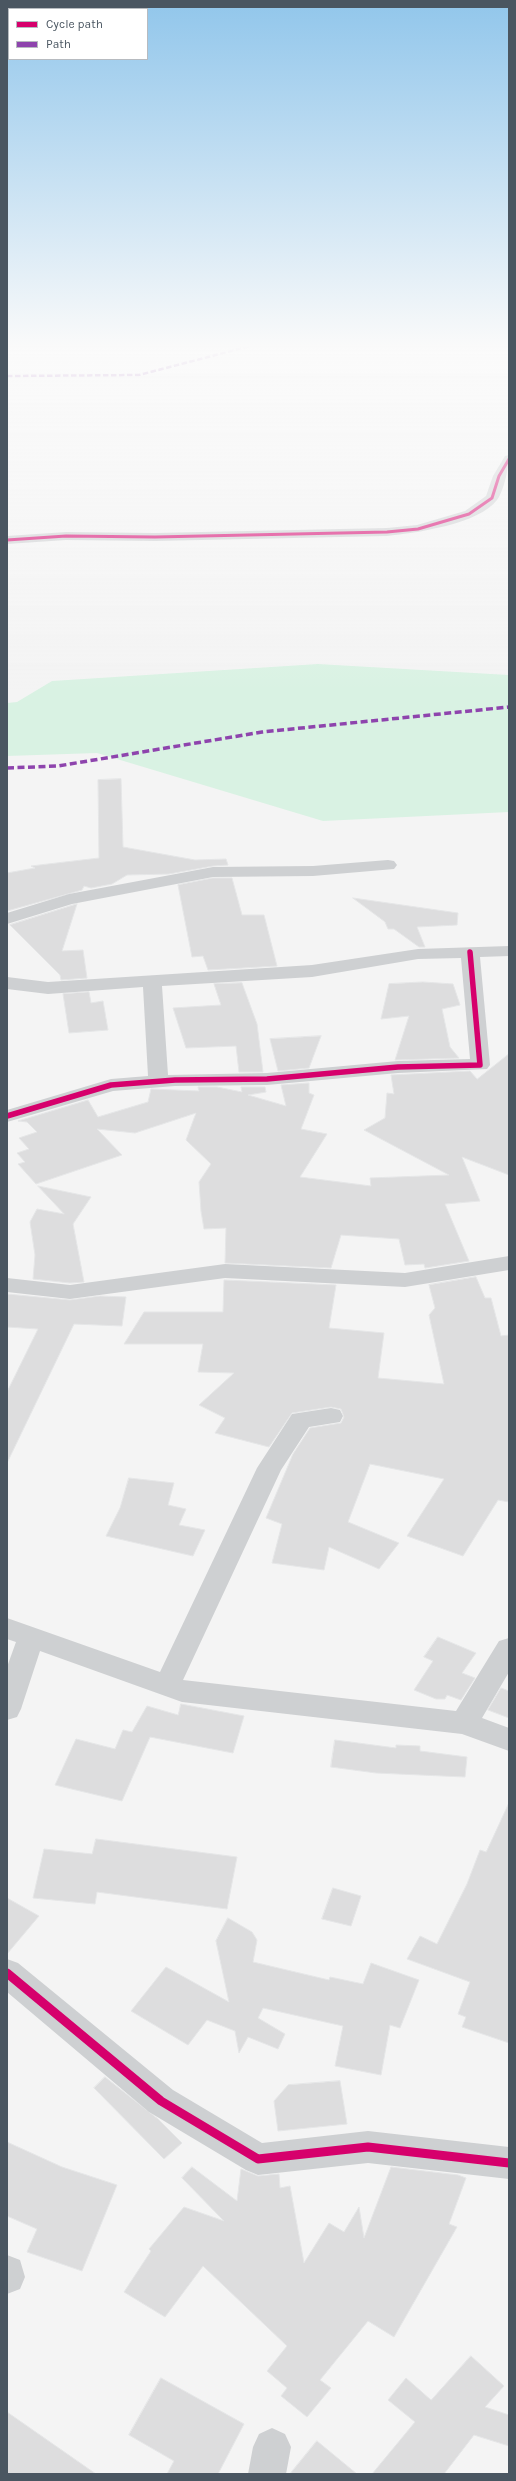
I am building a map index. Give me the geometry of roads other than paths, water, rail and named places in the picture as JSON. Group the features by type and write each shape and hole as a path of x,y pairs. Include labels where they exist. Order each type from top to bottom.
{"street":[{"path":"7,540 66,536 155,537 387,532 418,529 469,514 492,498 499,476 508,461"},
{"path":"7,919 69,899 213,872 313,871 388,865"},
{"path":"7,983 48,988 152,982 312,971 418,954 509,951"},
{"path":"7,1116 111,1085 158,1081 267,1079 384,1068 480,1065 470,952"},
{"path":"152,982 158,1081"},
{"path":"7,1285 70,1292 225,1271 405,1280 509,1264"},
{"path":"167,1686 269,1468 301,1420 331,1416"},
{"path":"7,1709 19,1632 182,1692 464,1723 509,1740"},
{"path":"464,1723 509,1648"},
{"path":"7,1973 160,2101 258,2159 368,2147 509,2163"},
{"path":"7,2272 7,2277"}]}
